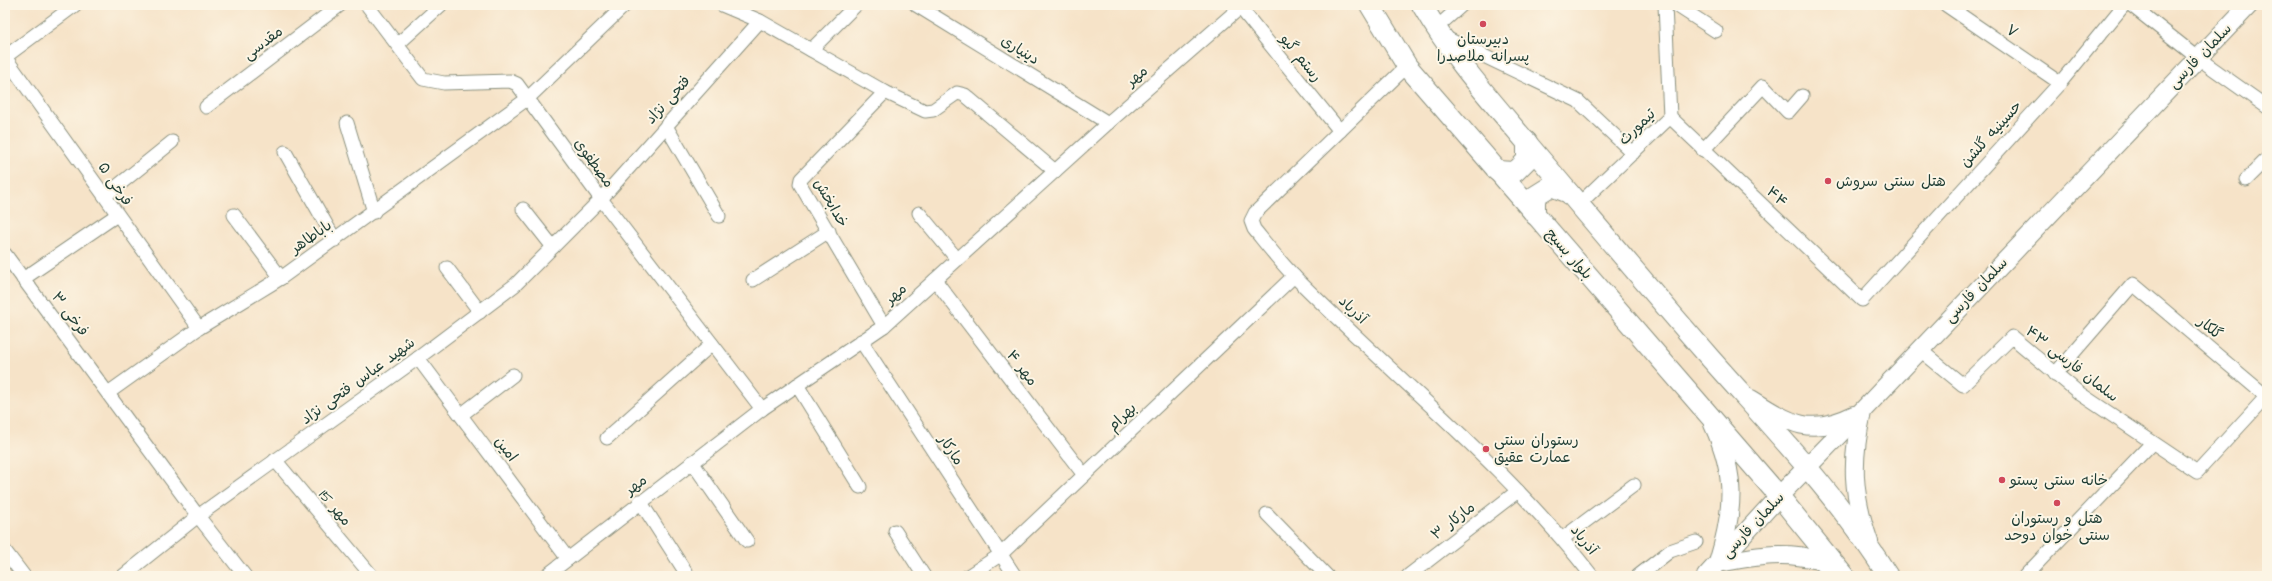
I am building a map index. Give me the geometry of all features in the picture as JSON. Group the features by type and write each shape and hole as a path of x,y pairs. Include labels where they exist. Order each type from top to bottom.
{"main road":[{"name":"بلوار بسیج","path":"1370,5 1407,66 1780,496 1843,576"},
{"path":"1422,5 1438,32 1499,111 1808,468 1871,548 1888,576"},
{"name":"سلمان فارسی","path":"1706,576 1919,349 2249,5"},
{"path":"1498,171 1515,172 1527,160 1527,142"},
{"path":"1535,215 1535,196 1551,186 1574,199"},
{"path":"1742,393 1784,419 1815,427 1836,425 1862,411"},
{"path":"1862,411 1856,442 1854,473 1858,512 1871,548"},
{"path":"1710,417 1723,444 1732,498 1727,532 1718,563 1757,556 1786,554 1818,560 1843,576"}],"street":[{"path":"5,57 75,5"},
{"name":"مقدسی","path":"206,107 340,5"},
{"name":"مصطفوی","path":"367,5 423,78 428,81 469,83 510,81 517,84 600,199 762,409"},
{"path":"398,44 441,5"},
{"name":"باباطاهر","path":"108,394 199,328 281,278 335,240 527,99 625,5"},
{"path":"722,5 760,21 885,92 929,112 957,93 965,94 1055,171"},
{"path":"811,50 856,5"},
{"name":"دینیاری","path":"916,5 1108,123"},
{"path":"1462,5 1438,32 1578,101 1633,153"},
{"name":"تیمورث","path":"1574,199 1633,153 1670,118 1665,5"},
{"path":"1676,5 1716,31"},
{"name":"۷","path":"1946,5 2060,83"},
{"name":"حسینیه گلشن","path":"1862,300 2060,83 2124,5"},
{"path":"2131,5 2198,58 2267,107"},
{"name":"مهر","path":"546,576 762,409 884,326 1108,123 1240,6"},
{"name":"رستم گیو","path":"1240,6 1340,131"},
{"name":"فتحی نژاد","path":"600,199 760,21"},
{"name":"فرخی ۵","path":"5,57 199,328"},
{"name":"آذرباد","path":"1407,66 1254,213 1251,221 1254,229 1294,276 1518,491 1563,538 1592,576"},
{"path":"1703,150 1763,86 1788,112 1802,96"},
{"name":"خدابخش","path":"884,326 800,184 801,179 885,92"},
{"name":"۴۴","path":"1670,118 1862,300"},
{"path":"347,123 374,212"},
{"path":"666,126 719,216"},
{"path":"105,196 172,142"},
{"path":"285,152 335,240"},
{"path":"2246,180 2267,159"},
{"name":"شهید عباس فتحی نژاد","path":"123,576 198,516 418,358 516,284 600,199"},
{"path":"523,209 553,247"},
{"path":"919,213 957,259"},
{"path":"23,279 117,215"},
{"path":"234,215 281,278"},
{"path":"753,280 829,232"},
{"name":"فرخی ۳","path":"5,254 198,516 245,576"},
{"path":"447,268 480,312"},
{"name":"بهرام","path":"968,576 1000,555 1294,276"},
{"name":"مهر ۴","path":"935,280 1084,475"},
{"name":"گلکار","path":"2055,374 2133,284 2267,396"},
{"name":"سلمان فارسی ۴۳","path":"1919,349 1964,385 2012,337 2055,374 2152,443 2197,472 2267,396"},
{"name":"مارکار","path":"861,341 1015,576"},
{"path":"607,438 712,344"},
{"name":"امین","path":"418,358 568,559"},
{"path":"461,415 513,375"},
{"path":"797,385 860,487"},
{"path":"2025,576 2152,443"},
{"name":"مهر 15","path":"275,460 372,576"},
{"path":"692,462 747,541"},
{"path":"1563,538 1634,485"},
{"name":"مارکار ۳","path":"1408,576 1518,491"},
{"path":"640,502 688,576"},
{"path":"1267,514 1327,576"},
{"path":"896,531 924,576"},
{"path":"1638,576 1670,551 1696,542"},
{"path":"5,550 24,576"}],"place":[{"name":"دبیرستان پسرانه ملاصدرا","path":"1483,24"},
{"name":"هتل سنتی سروش","path":"1828,181"},
{"name":"رستوران سنتی عمارت عقیق","path":"1486,449"},
{"name":"خانه سنتی پستو","path":"2002,480"},
{"name":"هتل و رستوران سنتی خوان دوحد","path":"2057,503"}]}
